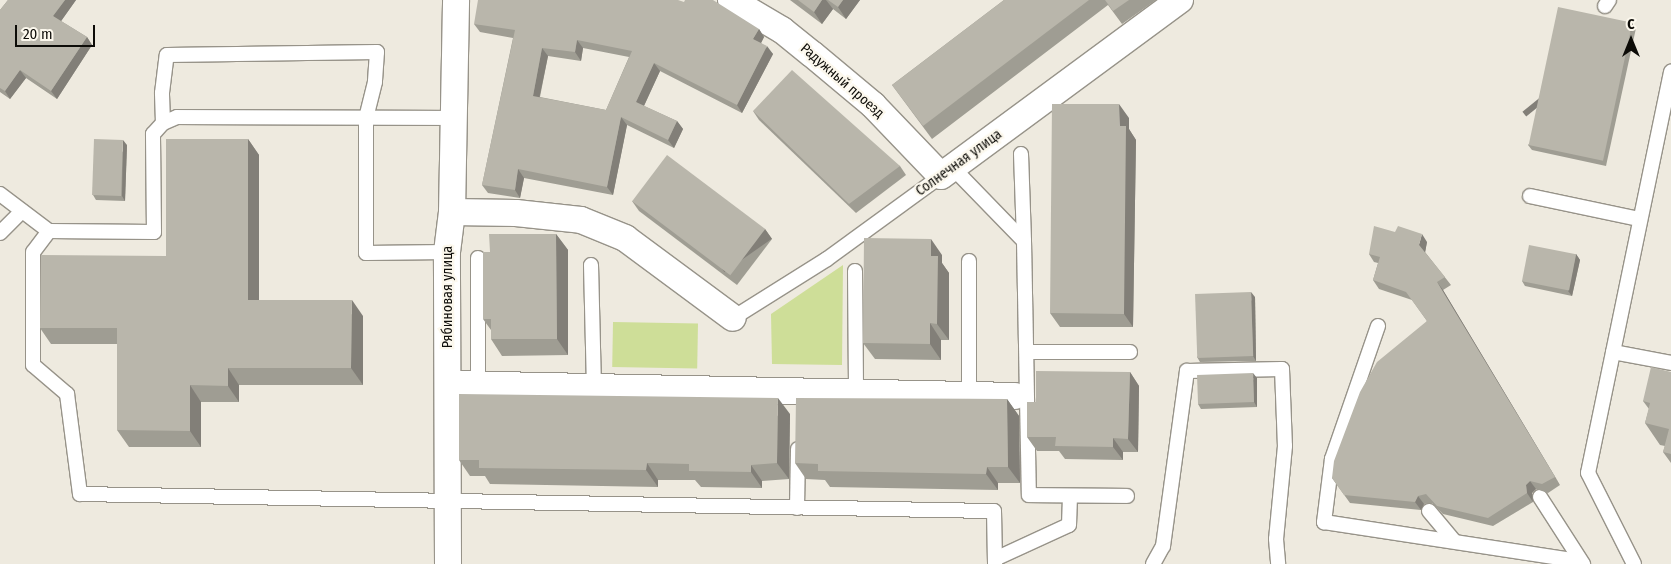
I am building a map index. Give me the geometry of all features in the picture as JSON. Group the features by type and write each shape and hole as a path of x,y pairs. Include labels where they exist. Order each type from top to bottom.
{"street":[{"name":"Рябиновая улица","path":"448,564 447,252 452,212 456,0"},
{"name":"Радужный проезд","path":"731,0 782,30 812,54 946,172"},
{"name":"Солнечная улица","path":"946,172 1180,0"},
{"path":"452,212 516,213 581,220 625,238 733,318"},
{"path":"448,384 594,385 799,400 856,392 1015,396"}],"lane":[{"path":"162,123 162,93 167,54 377,52 375,82 366,118 366,253 447,252"},
{"path":"1634,564 1588,473 1638,219 1667,105 1671,70"},
{"path":"0,194 49,231 154,232 153,134 162,123 177,116 454,118"},
{"path":"1021,154 1029,496 1127,496"},
{"path":"946,172 1024,241"},
{"name":"Солнечная улица","path":"733,318 827,259 946,172"},
{"path":"1530,196 1638,219"},
{"path":"0,233 22,211"},
{"path":"49,231 33,252 33,365 67,394 80,494 994,511 995,561 1069,525 1070,496"},
{"path":"478,258 478,384"},
{"path":"969,261 969,395"},
{"path":"591,265 594,385"},
{"path":"855,271 856,392"},
{"path":"1378,326 1332,459 1324,522 1582,562"},
{"path":"1027,352 1130,352"},
{"path":"1612,352 1671,363"},
{"path":"1153,564 1163,546 1187,372 1282,369 1285,446 1276,539 1278,564"},
{"path":"797,508 799,430"},
{"path":"1540,497 1582,562"},
{"path":"1429,511 1454,541"}],"green space":[{"path":"843,265 842,365 772,364 771,314"},
{"path":"613,322 698,323 697,368 612,367"}],"building":[{"path":"8,0 65,0 53,16 87,37 51,91 20,70 5,91 0,88 0,10"},
{"path":"478,0 678,0 684,2 685,0 713,0 759,29 753,39 767,46 737,105 654,63 636,102 677,121 668,140 621,117 607,187 518,169 515,190 482,185 515,30 474,24","holes":["577,40 632,51 606,110 533,96 542,48 575,52"]},
{"path":"798,0 822,0 814,12"},
{"path":"828,0 843,0 838,7"},
{"path":"1004,0 1089,0 923,126 892,85"},
{"path":"1105,0 1129,0 1113,11"},
{"path":"1558,7 1632,23 1603,161 1529,145"},
{"path":"792,70 900,166 849,204 753,111"},
{"path":"1052,104 1119,104 1119,126 1126,126 1124,314 1050,313"},
{"path":"94,139 123,140 121,196 92,195"},
{"path":"166,139 248,139 248,300 352,300 351,368 228,368 228,386 190,385 190,431 117,430 117,328 40,328 41,255 166,256"},
{"path":"667,155 765,229 730,275 632,201"},
{"path":"1374,226 1395,232 1398,226 1422,234 1419,245 1445,277 1437,282 1555,477 1542,484 1530,481 1526,485 1527,493 1488,518 1437,506 1426,494 1418,496 1415,502 1344,495 1332,478 1334,461 1360,392 1377,362 1427,321 1406,292 1373,280 1380,257 1369,254"},
{"path":"489,234 556,234 557,339 491,339 491,319 483,319 483,252 490,252"},
{"path":"864,238 931,239 931,256 938,256 937,324 930,323 930,344 863,343"},
{"path":"1529,245 1576,254 1569,290 1522,281"},
{"path":"1251,292 1253,356 1197,358 1195,294"},
{"path":"1651,367 1671,372 1671,454 1663,452 1669,429 1645,423 1650,403 1643,401"},
{"path":"1036,371 1130,372 1128,439 1113,438 1113,447 1055,446 1056,437 1027,437 1027,402 1036,402"},
{"path":"1253,373 1254,402 1198,404 1197,375"},
{"path":"459,394 778,398 777,463 751,465 751,472 689,471 689,464 647,463 646,470 479,468 479,460 459,460"},
{"path":"796,398 1007,399 1008,467 987,467 986,474 818,471 818,464 795,463"}]}
